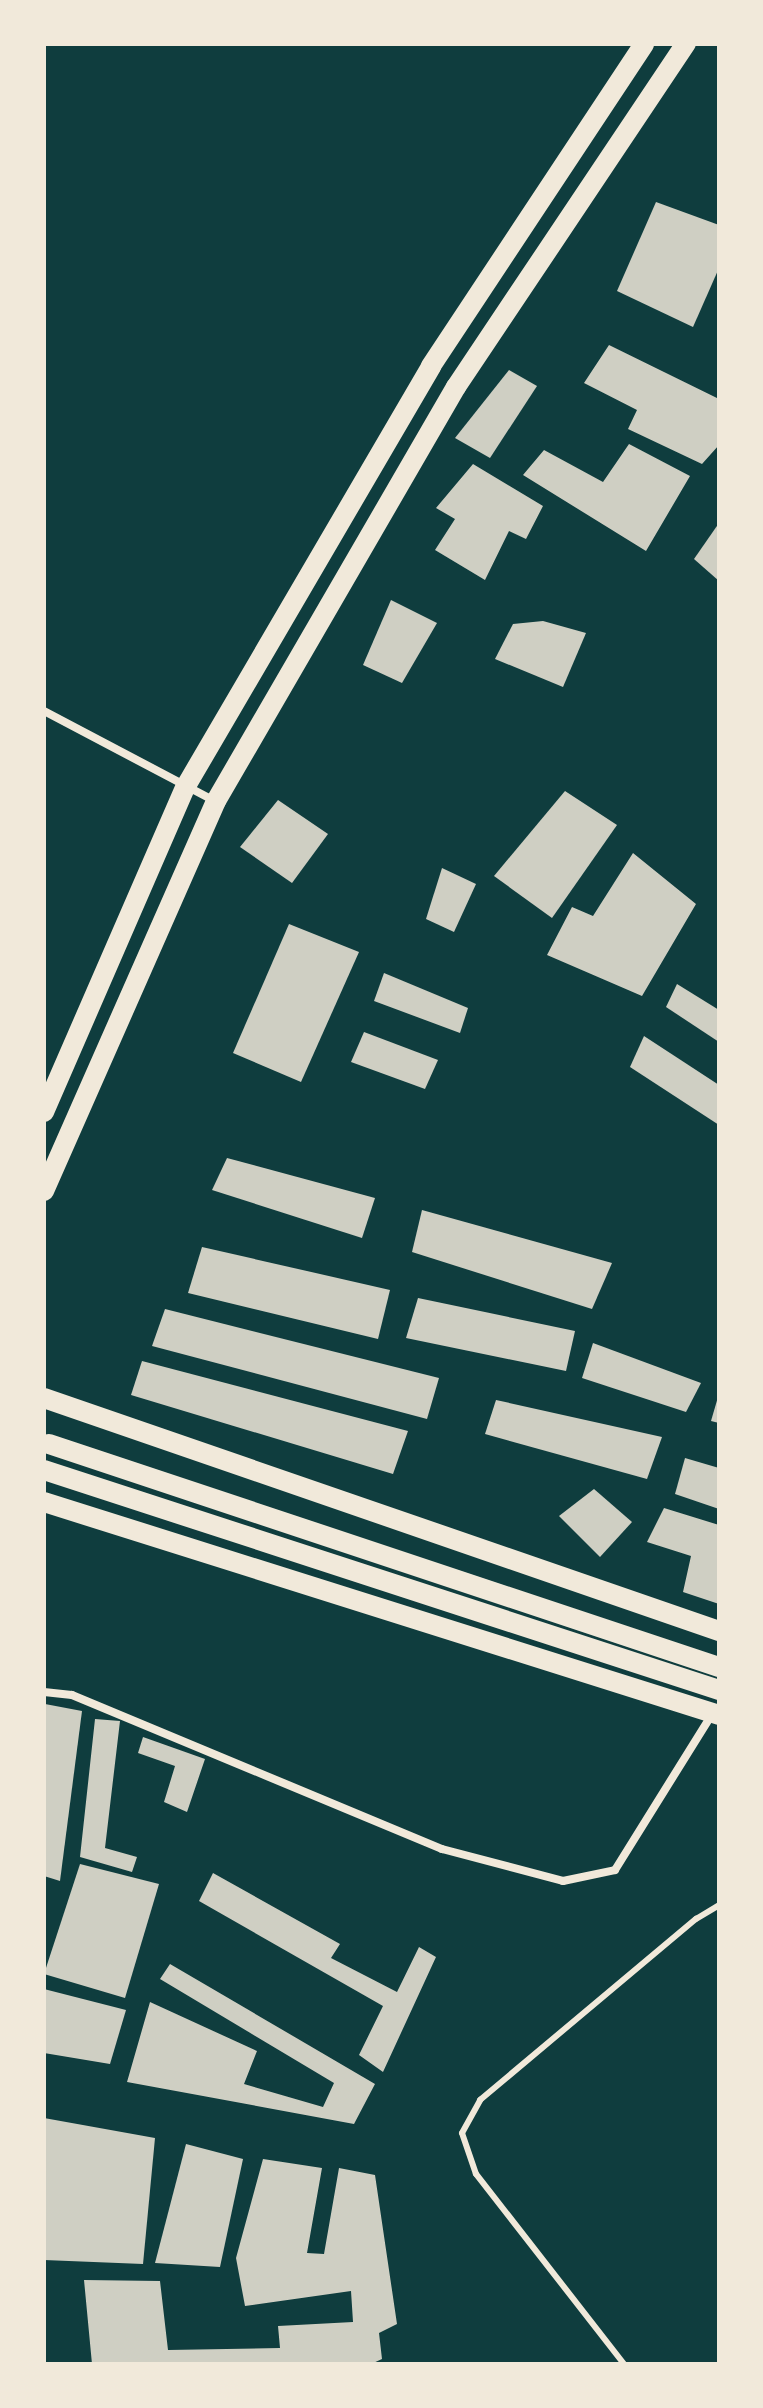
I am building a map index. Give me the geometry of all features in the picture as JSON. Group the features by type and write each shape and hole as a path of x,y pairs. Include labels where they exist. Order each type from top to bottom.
{"main road":[{"path":"44,1112 186,786 431,366 644,44"},
{"path":"44,1191 216,801 456,387 686,44"},
{"path":"44,1398 719,1631"},
{"path":"49,1444 719,1667"},
{"path":"44,1470 719,1690"},
{"path":"44,1502 716,1714"}],"street":[{"path":"44,711 216,801"},
{"path":"44,1692 72,1695 442,1849 563,1881 615,1870 716,1714"}],"lane":[{"path":"624,2364 476,2174 464,2153 462,2133 480,2100 696,1919 719,1905"}],"building":[{"path":"656,202 719,225 719,268 693,327 617,291"},
{"path":"609,345 719,399 719,445 702,464 628,429 637,410 584,383"},
{"path":"509,370 537,386 490,458 455,438"},
{"path":"629,444 690,476 646,551 523,475 544,450 603,482"},
{"path":"473,464 543,506 526,539 509,531 485,580 435,550 455,519 436,508"},
{"path":"719,523 719,581 694,559"},
{"path":"391,600 437,623 402,683 363,665"},
{"path":"543,621 586,633 563,687 495,659 513,624"},
{"path":"565,791 617,825 552,918 494,876"},
{"path":"278,800 328,834 292,883 240,847"},
{"path":"633,853 696,904 642,996 547,955 572,907 593,916"},
{"path":"442,868 476,884 454,932 426,919"},
{"path":"289,924 359,952 301,1082 233,1053"},
{"path":"384,973 468,1008 460,1033 374,1001"},
{"path":"677,984 719,1010 719,1042 666,1007"},
{"path":"364,1032 438,1060 425,1089 351,1062"},
{"path":"644,1036 719,1085 719,1125 630,1067"},
{"path":"227,1158 375,1198 362,1238 212,1190"},
{"path":"422,1210 612,1263 592,1309 412,1252"},
{"path":"202,1247 390,1290 378,1339 188,1293"},
{"path":"418,1298 575,1331 566,1371 406,1338"},
{"path":"165,1309 439,1378 427,1419 152,1346"},
{"path":"593,1343 701,1383 686,1412 582,1378"},
{"path":"142,1361 408,1431 393,1474 131,1395"},
{"path":"719,1397 719,1423 711,1421"},
{"path":"496,1400 662,1437 647,1479 485,1434"},
{"path":"685,1458 719,1468 719,1509 675,1494"},
{"path":"594,1489 632,1522 600,1557 559,1516"},
{"path":"664,1508 719,1525 719,1604 683,1592 691,1556 647,1542"},
{"path":"45,1704 82,1711 60,1881 44,1876"},
{"path":"95,1719 120,1721 105,1848 137,1857 132,1872 80,1857"},
{"path":"143,1737 205,1759 187,1812 164,1802 175,1766 138,1753"},
{"path":"80,1864 159,1884 125,1998 44,1974"},
{"path":"213,1873 340,1944 331,1958 397,1992 419,1947 436,1957 383,2072 359,2055 383,2006 199,1901"},
{"path":"170,1964 375,2084 354,2124 127,2082 150,2002 257,2051 244,2084 323,2107 334,2083 160,1979"},
{"path":"44,1989 126,2010 110,2064 44,2053"},
{"path":"44,2118 155,2138 143,2264 44,2260"},
{"path":"186,2144 243,2159 220,2267 155,2263"},
{"path":"263,2159 322,2168 307,2253 324,2254 339,2168 375,2175 397,2324 379,2333 382,2359 371,2364 92,2364 84,2280 160,2281 168,2350 280,2348 278,2326 353,2322 351,2291 245,2306 236,2258"}]}
